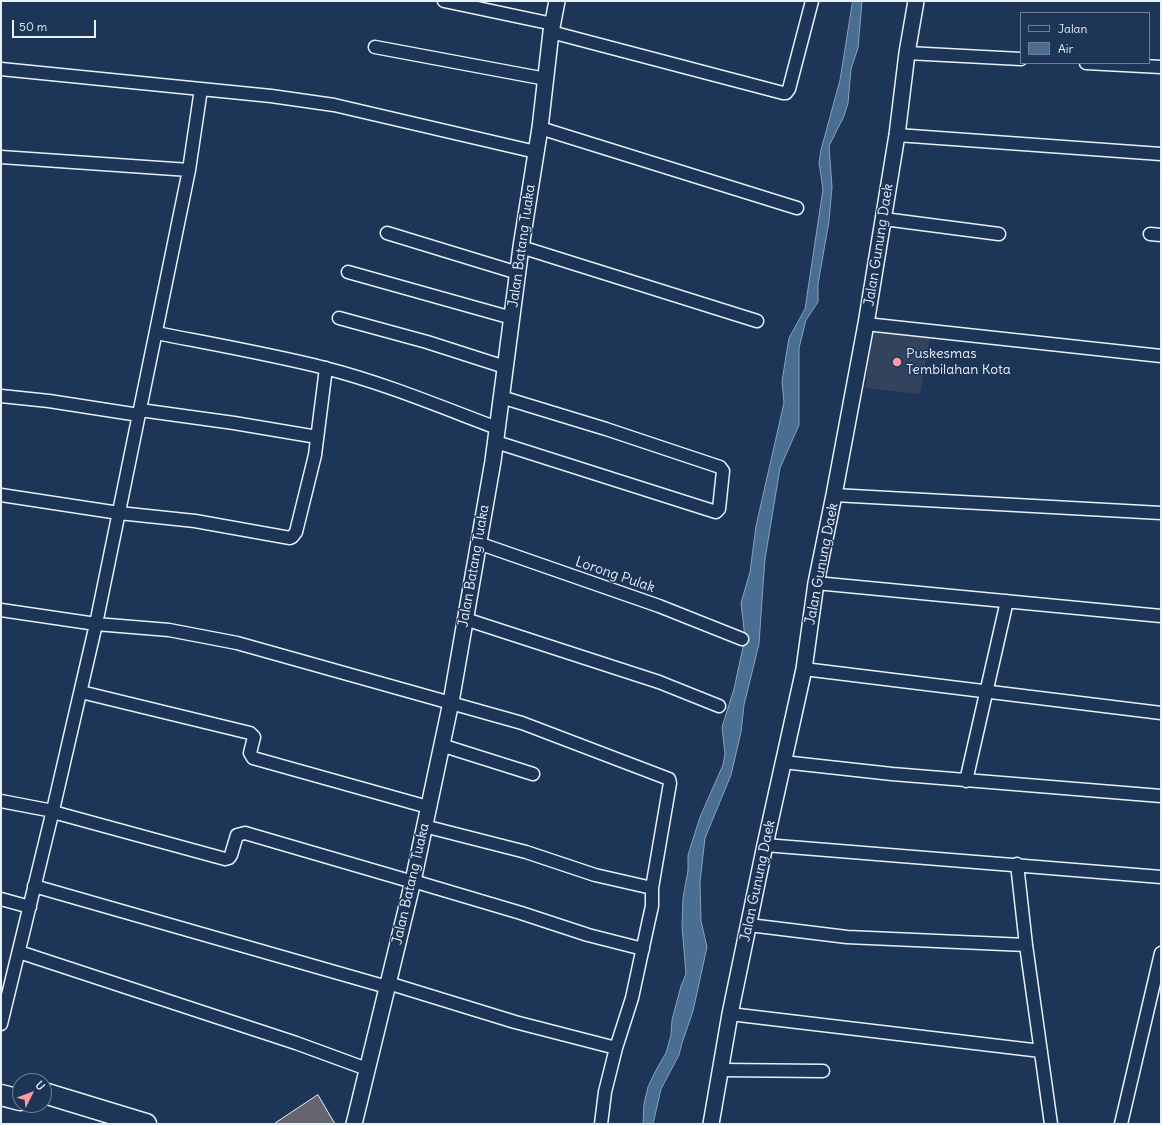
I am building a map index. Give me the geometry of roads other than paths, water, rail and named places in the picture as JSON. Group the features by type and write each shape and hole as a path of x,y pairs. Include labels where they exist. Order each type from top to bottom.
{"highway":[{"path":"1,1081 12,1084"},
{"path":"1,1095 12,1098"},
{"path":"52,1098 65,1106 102,1120 146,1124"},
{"path":"52,1106 65,1106"}],"street":[{"path":"444,1 552,28 783,93 786,93 789,89 812,1"},
{"name":"Jalan Batang Tuaka","path":"354,1124 413,882 450,702 502,397 521,246 540,128 552,28 557,1"},
{"name":"Jalan Gunung Daek","path":"711,1124 730,1014 765,845 804,669 816,583 834,495 884,220 897,135 907,53 916,1"},
{"path":"375,47 546,80"},
{"path":"907,53 1020,60"},
{"path":"1105,64 1161,67"},
{"path":"1,69 201,88 334,105 536,152"},
{"path":"1,1024 4,994 19,952 96,624 189,170 201,88"},
{"path":"540,128 798,208"},
{"path":"897,135 1161,154"},
{"path":"1,157 189,170"},
{"path":"884,220 999,234"},
{"path":"387,234 518,273"},
{"path":"521,246 757,321"},
{"path":"348,272 512,318"},
{"path":"339,318 427,342 506,367"},
{"path":"866,324 1161,356"},
{"path":"156,333 326,368 392,388 496,435 716,512 719,509 723,471 720,467 606,429 502,397"},
{"path":"1,495 119,513 195,521 290,538 296,532 315,455 326,368"},
{"path":"1,396 234,423 317,437"},
{"path":"834,495 1161,513"},
{"name":"Lorong Pulak","path":"478,543 659,606 742,639"},
{"path":"816,583 1161,616"},
{"path":"966,781 1007,601"},
{"path":"1,610 96,624 169,630 237,643 522,723 670,779 652,888 652,906 632,998 616,1048 605,1092 600,1124"},
{"path":"465,619 659,682 719,706"},
{"path":"804,669 1161,713"},
{"path":"81,692 250,733 254,737 250,753 253,758 428,807"},
{"path":"441,745 533,774"},
{"path":"783,762 966,781 1161,796"},
{"path":"1,801 53,812 225,859 228,859 231,855 237,835 239,833 245,833 521,913 588,935 643,949"},
{"path":"424,826 526,852 595,875 652,888"},
{"path":"765,845 1017,864 1161,877"},
{"path":"1017,864 1026,946 1051,1124"},
{"path":"34,886 515,1022 616,1048"},
{"path":"1,899 30,907"},
{"path":"749,925 847,937 1026,946"},
{"path":"19,952 296,1043 367,1069"},
{"path":"1121,1124 1161,953"},
{"path":"730,1014 1041,1051"},
{"path":"721,1070 823,1071"}],"water":[{"path":"853,1 862,1 858,48 851,69 848,103 844,116 829,146 832,187 829,221 818,284 818,302 806,320 799,348 799,425 780,468 765,559 759,644 744,705 741,732 731,775 705,838 700,882 701,921 707,947 693,1011 679,1055 661,1089 653,1124 643,1124 644,1104 648,1087 666,1053 671,1035 672,1020 681,986 686,974 682,926 683,898 688,870 688,855 700,817 723,765 725,754 722,727 734,689 745,638 741,603 750,572 756,526 784,403 782,381 789,338 805,309 823,189 819,163 821,150 840,80"}],"place":[{"name":"Puskesmas Tembilahan Kota","path":"897,362"}]}
